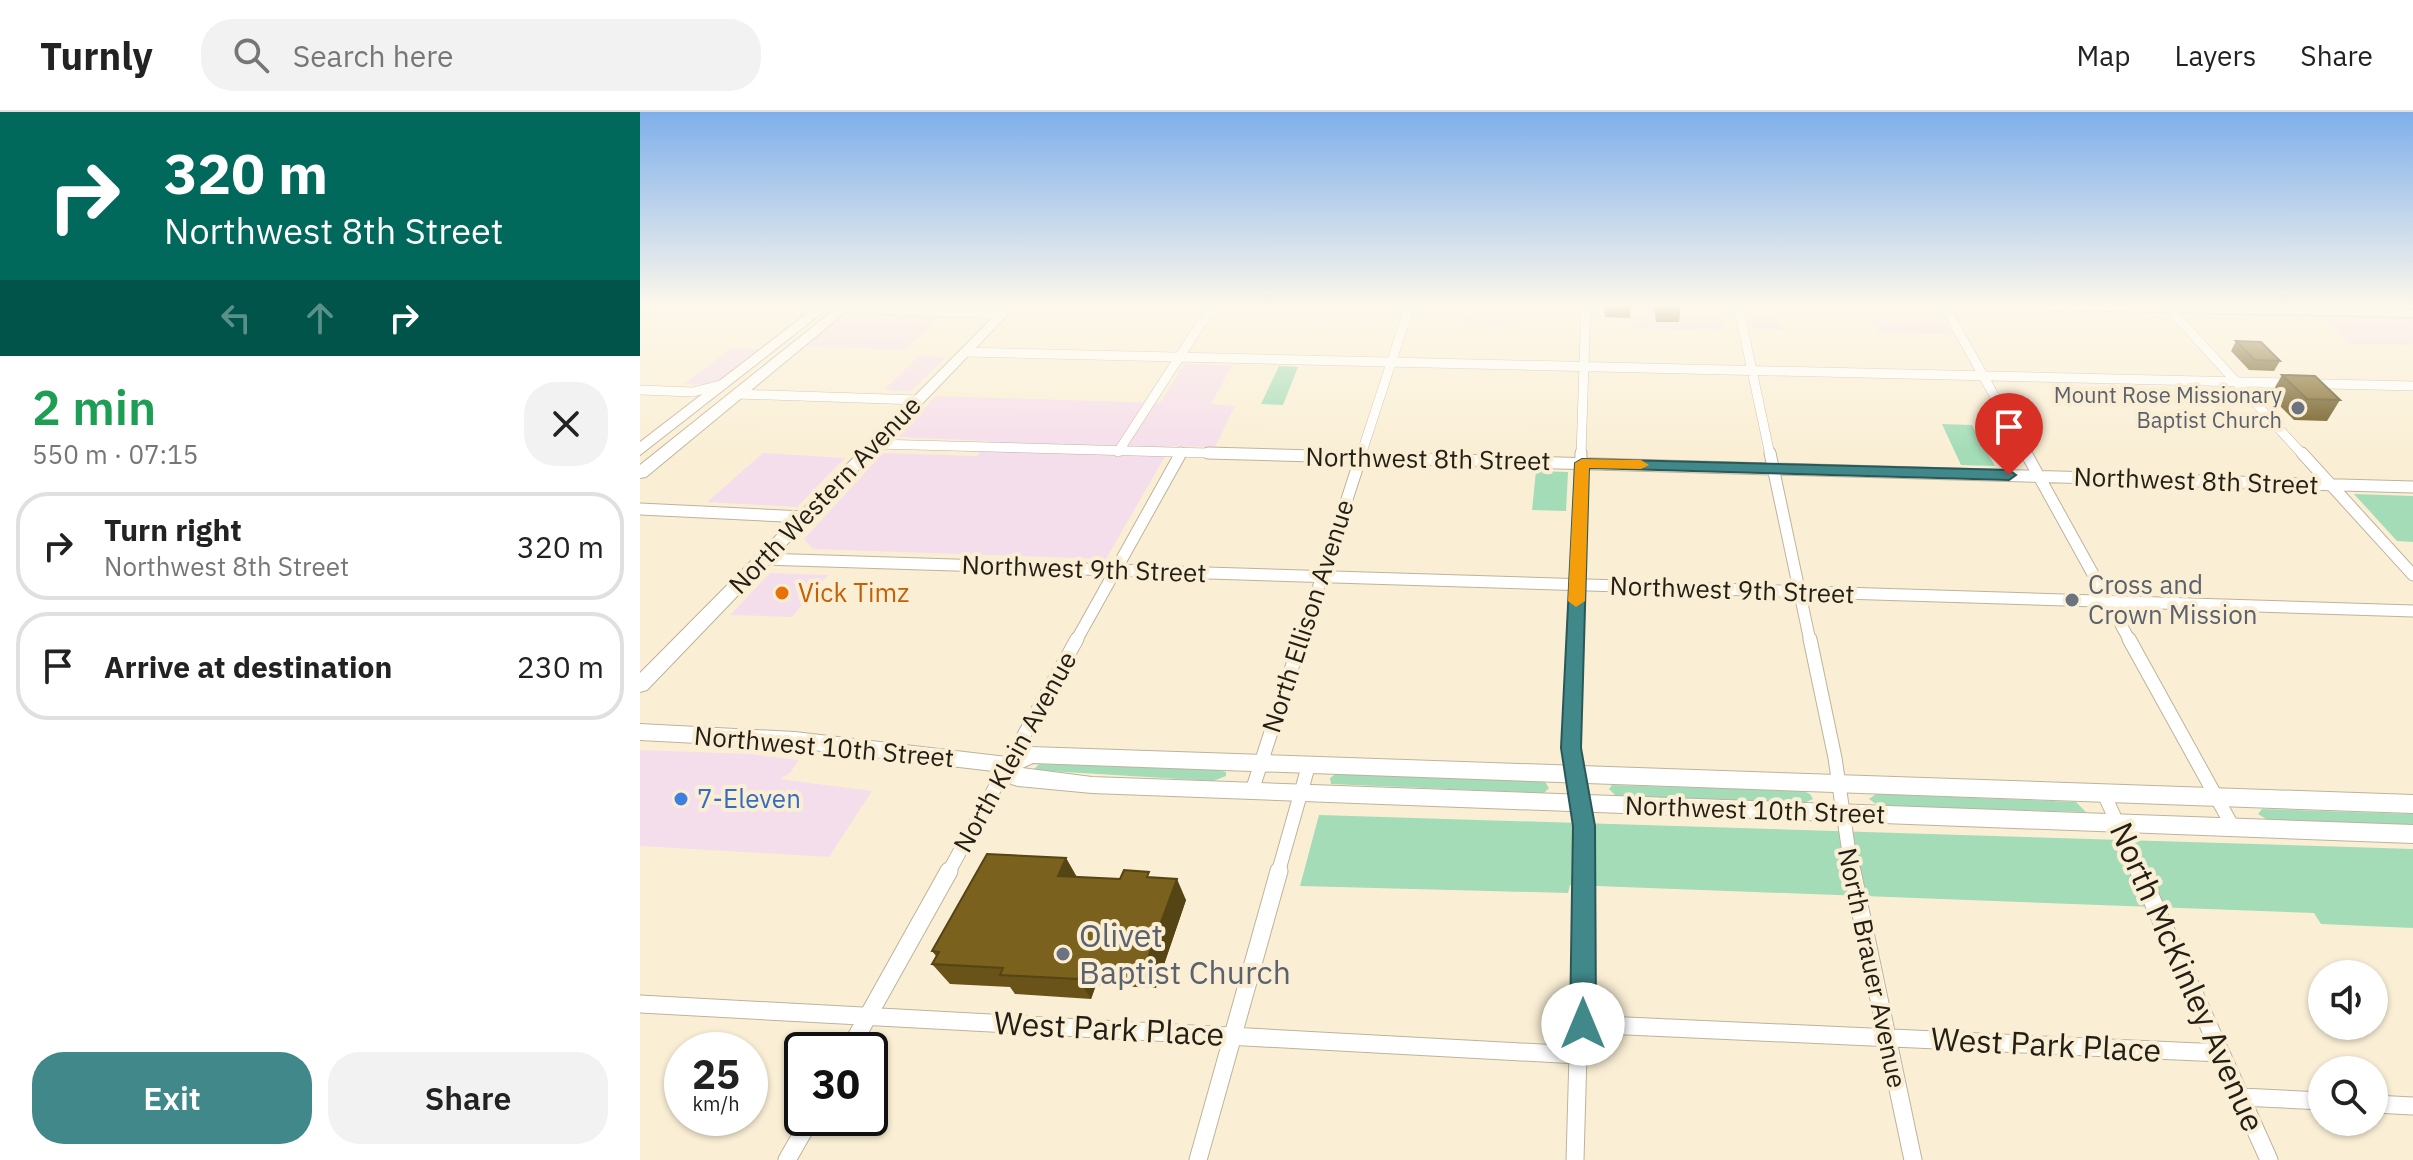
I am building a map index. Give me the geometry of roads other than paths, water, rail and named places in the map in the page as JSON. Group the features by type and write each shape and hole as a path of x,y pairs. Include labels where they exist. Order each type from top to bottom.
{"main road":[{"path":"640,473 770,354"},
{"path":"640,450 695,398 730,389 779,354"},
{"name":"North Western Avenue","path":"640,685 963,354"},
{"name":"Northwest 10th Street","path":"640,732 795,740 1008,765 1031,755 2413,804"},
{"name":"Northwest 10th Street","path":"1008,765 1018,778 1252,791 2413,834"}],"street":[{"path":"1047,354 2413,386"},
{"path":"1118,452 1181,354"},
{"name":"North Ellison Avenue","path":"1252,791 1395,354"},
{"path":"1575,1160 1578,1055 1583,1024 1584,826 1571,748 1585,354"},
{"name":"North Brauer Avenue","path":"1748,354 1775,468 1838,784 1841,814 1913,1160"},
{"path":"1971,354 2234,829"},
{"path":"2211,354 2413,575"},
{"path":"730,389 918,400"},
{"path":"640,390 695,398"},
{"name":"Northwest 8th Street","path":"876,444 2413,487"},
{"name":"North Klein Avenue","path":"859,1032 1181,453"},
{"path":"640,509 804,517"},
{"name":"Northwest 9th Street","path":"762,559 2413,611"},
{"name":"North Ellison Avenue","path":"1198,1160 1309,764"},
{"name":"North McKinley Avenue","path":"2104,794 2269,1160"},
{"name":"West Park Place","path":"640,1004 1578,1055"},
{"name":"West Park Place","path":"1583,1024 2221,1053"},
{"path":"2241,1097 2308,1100"},
{"path":"2388,1105 2413,1106"},
{"path":"787,1160 801,1136"}],"place":[{"name":"Mount Rose Missionary Baptist Church","path":"2298,408"},
{"name":"Vick Timz","path":"782,593"},
{"name":"Cross and Crown Mission","path":"2072,600"},
{"name":"7-Eleven","path":"681,799"},
{"name":"Olivet Baptist Church","path":"1063,954"}]}
